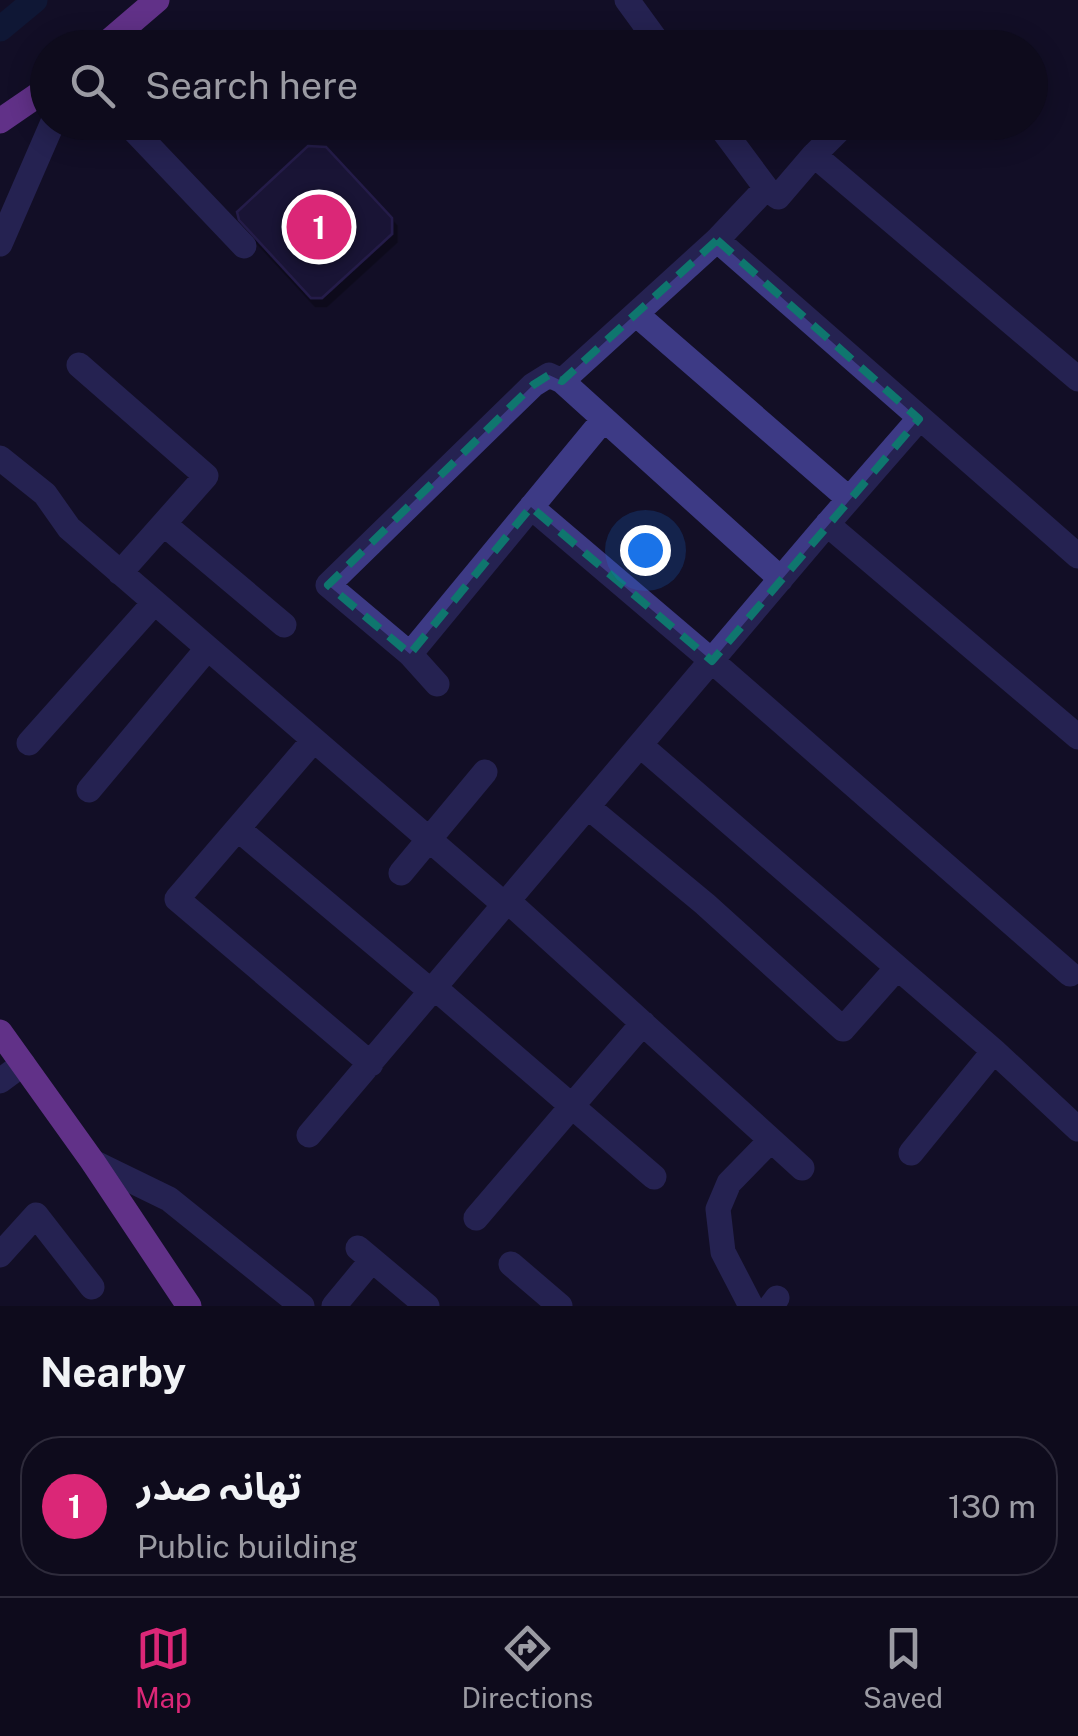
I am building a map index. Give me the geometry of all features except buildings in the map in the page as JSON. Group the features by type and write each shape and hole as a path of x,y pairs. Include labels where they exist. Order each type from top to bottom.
{"main road":[{"path":"122,30 158,0"},
{"path":"0,121 30,100"},
{"path":"0,1032 189,1306"}],"street":[{"path":"627,0 649,30"},
{"path":"0,244 45,140"},
{"path":"143,140 244,246"},
{"path":"731,140 766,188 778,198 830,140"},
{"path":"814,156 1078,379"},
{"path":"562,380 717,240 766,188"},
{"path":"717,240 1078,556"},
{"path":"636,314 849,499"},
{"path":"79,365 206,476 120,573"},
{"path":"437,684 410,654 328,585 532,386 549,375 562,380 781,578"},
{"path":"410,654 604,419"},
{"path":"310,1135 919,419"},
{"path":"0,458 45,494 68,528 506,903 802,1168"},
{"path":"531,507 712,661 1068,976"},
{"path":"164,524 284,625"},
{"path":"827,524 1078,736"},
{"path":"29,743 154,603"},
{"path":"88,790 207,648"},
{"path":"313,741 177,900 371,1064"},
{"path":"640,745 1078,1128"},
{"path":"401,873 484,772"},
{"path":"588,807 705,904 844,1029 897,968"},
{"path":"238,828 572,1105 654,1178"},
{"path":"476,1218 642,1023"},
{"path":"911,1153 994,1051"},
{"path":"0,1081 23,1064"},
{"path":"751,1306 723,1252 718,1209 729,1184 771,1140"},
{"path":"93,1162 169,1199 302,1306"},
{"path":"0,1255 36,1215 92,1286"},
{"path":"334,1306 365,1254 427,1306"},
{"path":"511,1264 560,1306"}],"highlighted area":[{"path":"717,240 919,419 712,661 531,507 410,654 328,585 533,385 549,375 562,381"}],"waterway":[{"path":"0,29 35,0"}],"place":[{"name":"تھانہ صدر","path":"319,227"}]}
